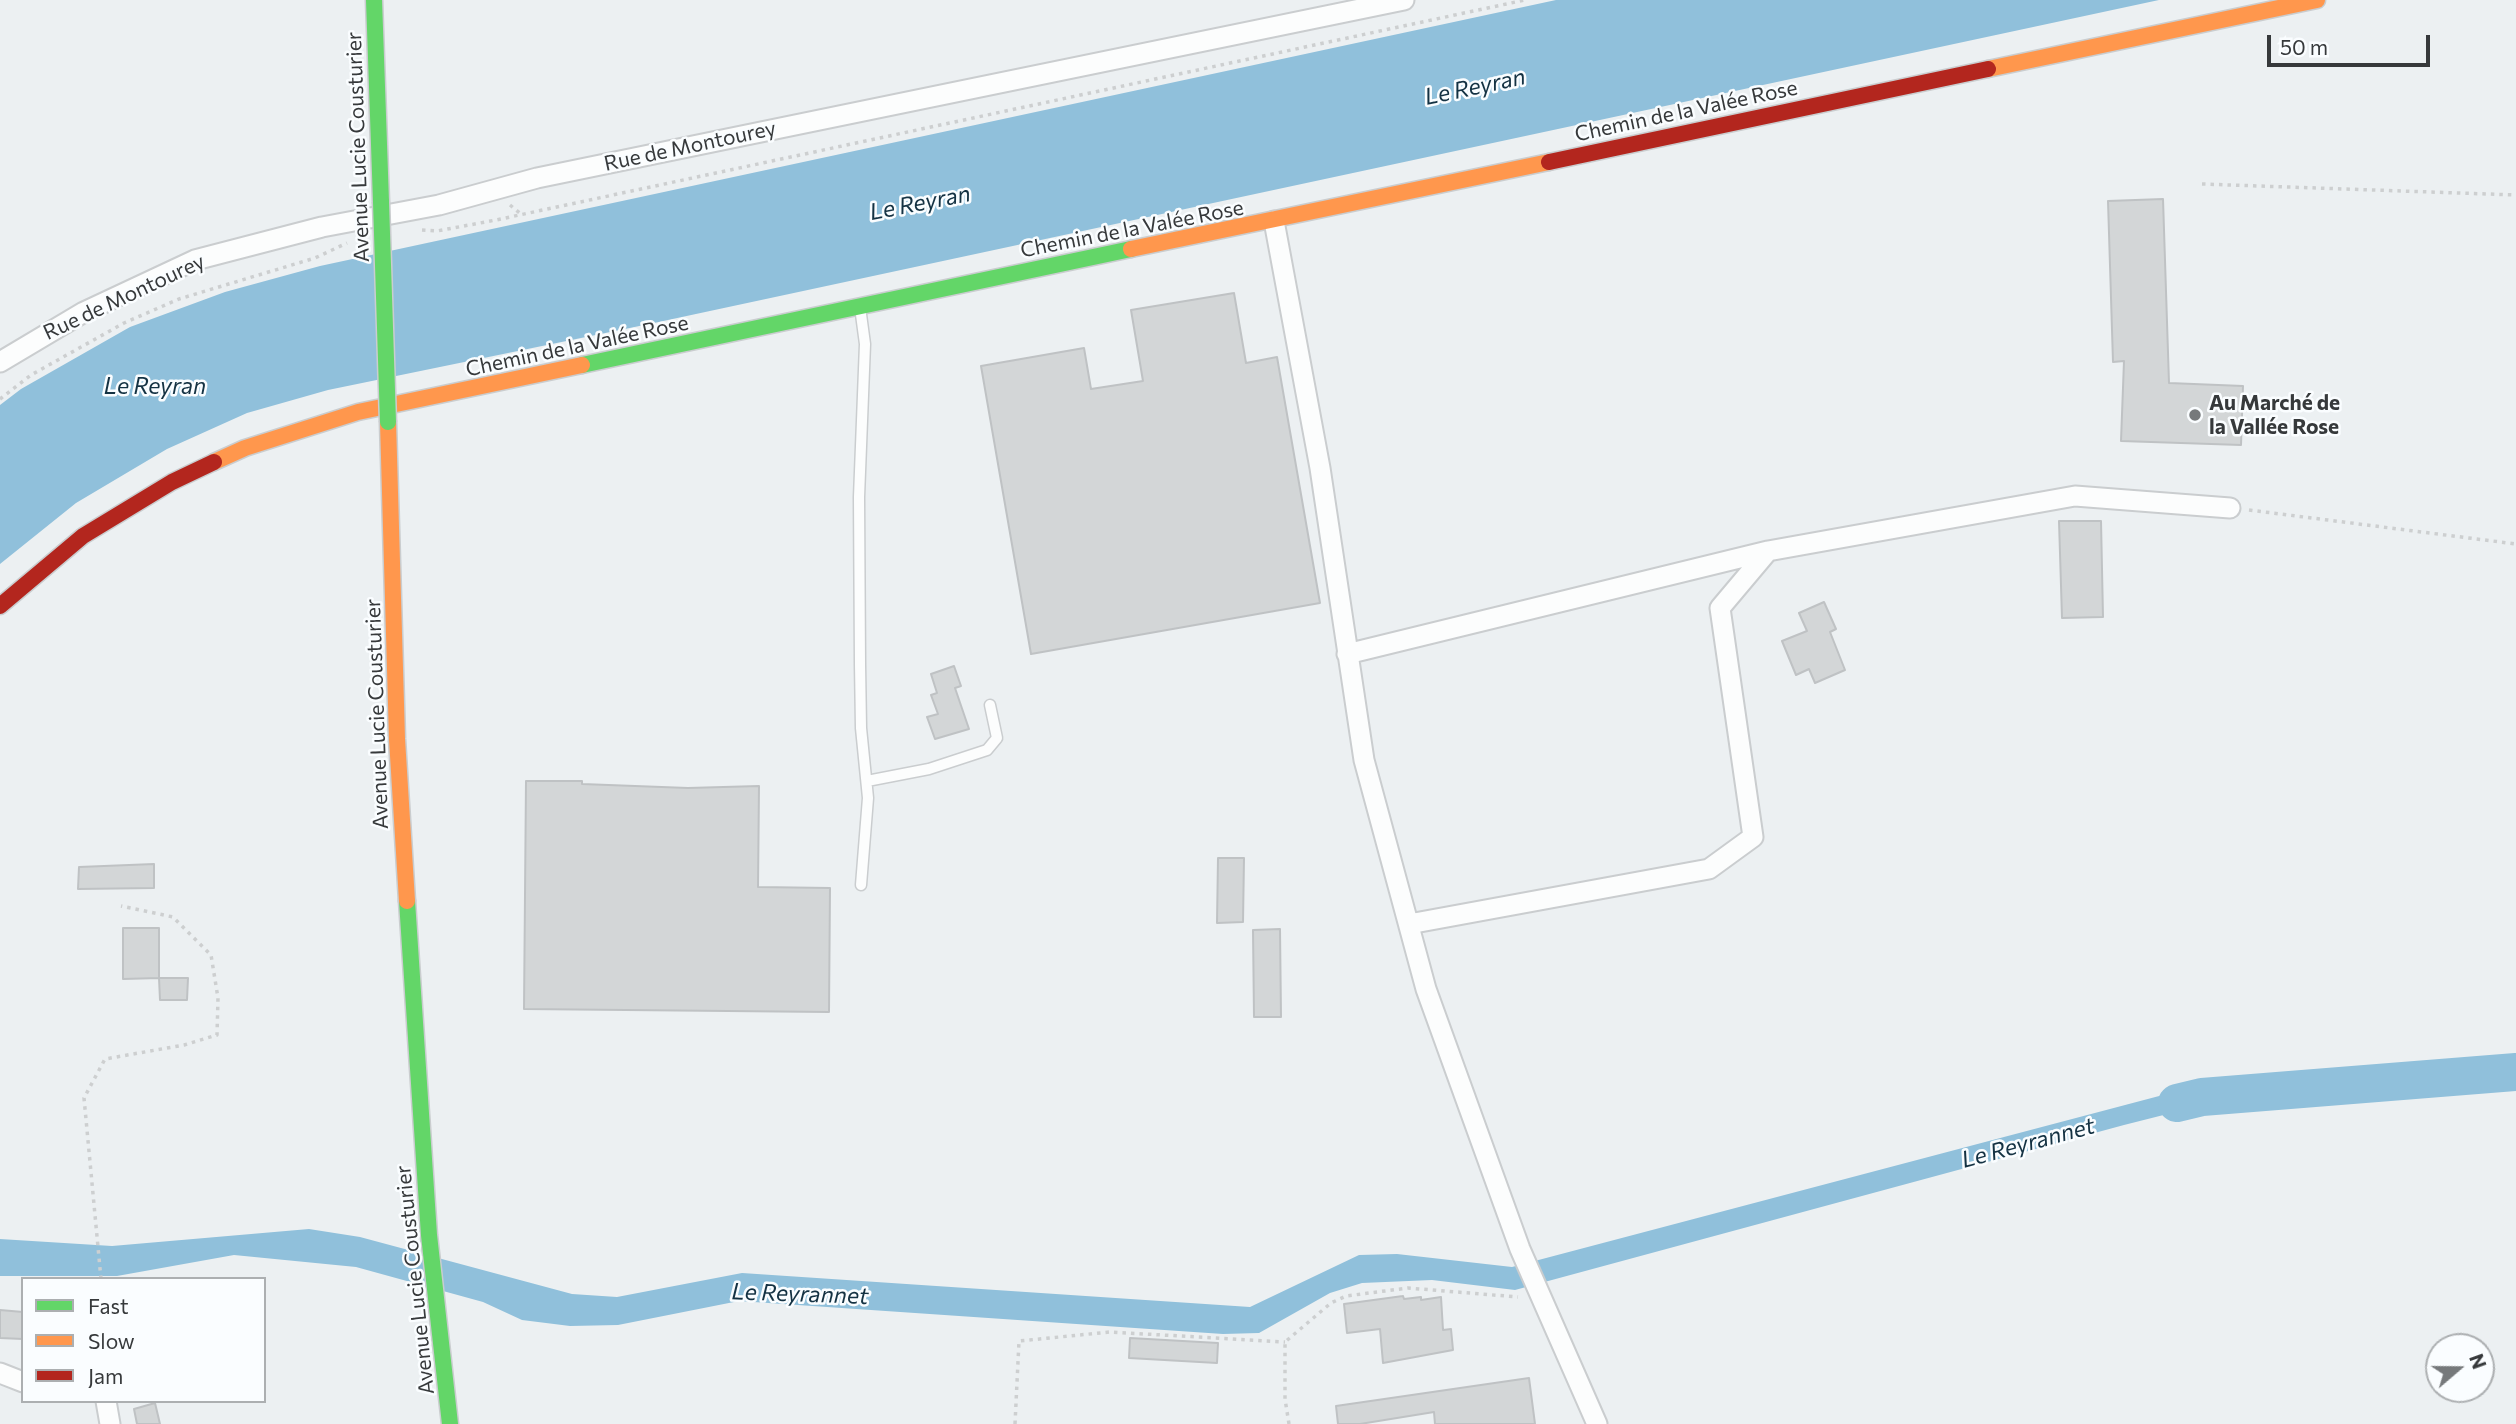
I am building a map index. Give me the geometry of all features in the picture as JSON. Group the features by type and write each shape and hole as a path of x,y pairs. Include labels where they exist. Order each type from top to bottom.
{"street":[{"name":"Avenue Lucie Cousturier","path":"374,0 397,739 429,1235 450,1424"},
{"name":"Rue de Montourey","path":"0,362 84,312 195,260 271,240 439,205 537,178 1404,0"},
{"name":"Chemin de la Valée Rose","path":"0,606 83,536 172,482 256,444 358,412 2317,0"},
{"path":"1274,221 1320,468 1364,760 1426,989 1520,1249 1597,1424"},
{"path":"1348,654 1768,551 2075,496 2230,508"},
{"path":"1409,924 1709,869 1753,837 1720,608 1768,551"},
{"path":"0,1373 21,1381"},
{"path":"106,1403 110,1424"}],"lane":[{"path":"859,307 865,344 859,497 860,677 867,781 867,823 861,885"},
{"path":"867,781 929,769 987,750 997,738 989,705"}],"path":[{"path":"418,230 437,232 496,220 1525,0"},
{"path":"2202,184 2516,195"},
{"path":"0,399 32,375 124,323 221,285 340,248 353,239"},
{"path":"2230,508 2516,544"},
{"path":"101,1277 84,1098 105,1059 184,1045 217,1035 218,998 211,954 173,917 121,906"},
{"path":"1015,1424 1019,1341 1110,1332 1285,1342 1331,1303 1346,1296 1408,1287 1541,1299"},
{"path":"1285,1342 1285,1399 1289,1424"}],"water":[{"name":"Le Reyran","path":"1556,0 2159,0 654,323 328,390 247,413 167,449 76,503 0,564 0,405 21,389 130,327 225,292 320,266"},
{"name":"Le Reyrannet","path":"2197,1086 2228,1091 2229,1105 2211,1103 2124,1125 1515,1290 1432,1280 1362,1283 1330,1293 1259,1333 1223,1334 739,1301 618,1325 570,1326 522,1320 483,1302 356,1267 234,1255 117,1276 0,1276 0,1239 112,1246 309,1229 360,1237 572,1294 617,1297 742,1273 1250,1307 1359,1255 1397,1254 1512,1267"}],"building":[{"path":"2163,199 2169,383 2243,386 2241,445 2121,441 2124,361 2113,362 2108,201"},
{"path":"1234,293 1246,363 1277,357 1320,603 1031,654 981,366 1084,348 1091,389 1143,381 1131,310"},
{"path":"2059,521 2101,521 2103,617 2062,618"},
{"path":"1824,602 1836,629 1830,632 1845,670 1815,683 1809,669 1796,675 1782,641 1807,631 1799,613"},
{"path":"954,666 961,686 955,688 969,729 935,739 927,717 938,714 931,695 937,693 931,674"},
{"path":"526,781 582,781 582,784 688,788 759,786 758,887 830,888 829,1012 524,1009"},
{"path":"1218,858 1244,858 1243,922 1217,923"},
{"path":"154,864 154,888 78,889 79,867"},
{"path":"123,928 159,928 159,978 123,979"},
{"path":"1280,929 1281,1017 1254,1017 1253,930"},
{"path":"159,978 188,978 187,1000 160,1000"},
{"path":"1403,1296 1404,1299 1421,1297 1421,1300 1441,1297 1443,1330 1451,1329 1453,1350 1383,1363 1380,1329 1347,1333 1344,1304"},
{"path":"0,1310 21,1312 21,1339 0,1338"},
{"path":"1130,1338 1218,1343 1217,1363 1129,1358"},
{"path":"1529,1378 1535,1424 1435,1424 1434,1412 1360,1424 1338,1424 1336,1406"},
{"path":"155,1403 160,1424 137,1424 134,1409"}],"waterway":[{"name":"Le Reyrannet","path":"2177,1103 2202,1097 2516,1072"}],"traffic: fast":[{"path":"374,0 381,202"},
{"path":"381,202 388,422"},
{"path":"582,365 1131,249"},
{"path":"407,901 429,1235 450,1424"}],"traffic: slow":[{"path":"1988,69 2317,0"},
{"path":"1131,249 1549,162"},
{"path":"214,462 245,448 358,412 582,365"},
{"path":"388,422 397,739 407,901"}],"traffic: jam":[{"path":"1549,162 1988,69"},
{"path":"0,606 83,536 172,482 214,462"}],"place":[{"name":"Au Marché de la Vallée Rose","path":"2195,415"}]}
